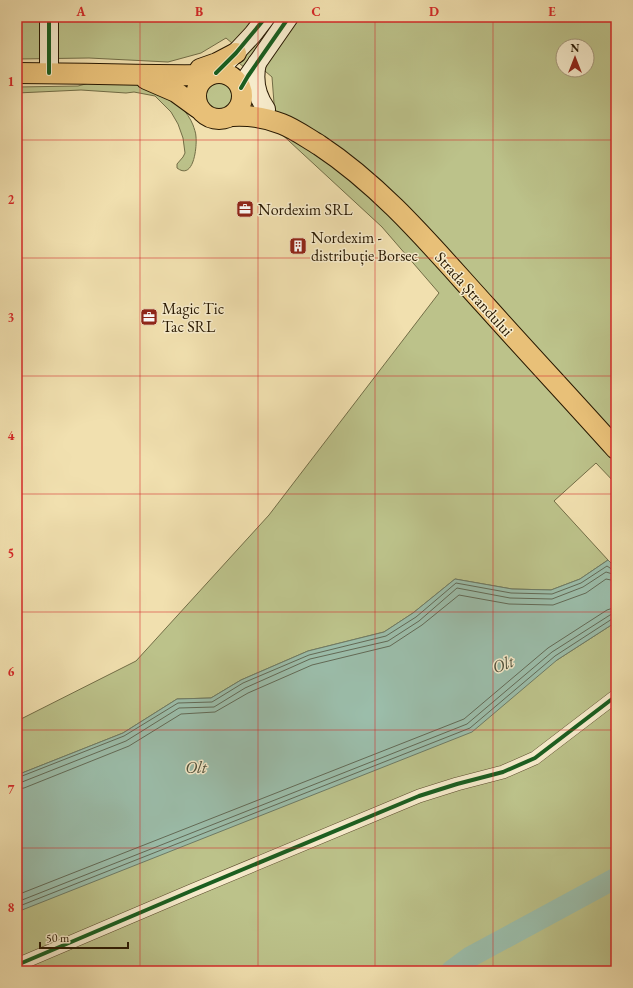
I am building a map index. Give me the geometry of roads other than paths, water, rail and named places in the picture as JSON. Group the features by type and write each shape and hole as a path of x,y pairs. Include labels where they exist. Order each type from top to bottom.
{"main road":[{"path":"49,17 49,73"},
{"path":"198,108 195,93 202,80 212,74 236,53 266,17"},
{"path":"232,116 238,110 241,103 241,88 289,17"},
{"path":"178,76 211,66 236,53"},
{"path":"258,62 256,71 256,88 261,103 266,109"},
{"name":"Strada Ștrandului","path":"17,73 94,73 137,76 178,76 224,73 237,81 241,88 276,116 283,124"},
{"name":"Strada Ștrandului","path":"137,76 176,92 210,118 217,120 232,116 243,116 283,124 304,136 350,167 384,197 422,237 616,449"}],"street":[{"path":"17,965 419,796 503,772 535,758 616,696"}],"water":[{"name":"Olt","path":"608,560 616,568 616,622 557,660 472,732 17,912 17,775 123,733 177,699 211,698 241,680 308,651 384,632 413,613 455,579 512,589 551,590 580,579"}],"waterway":[{"path":"451,971 470,957 616,878"}],"place":[{"name":"Nordexim SRL","path":"245,209"},
{"name":"Nordexim - distribuție Borsec","path":"298,246"},
{"name":"Magic Tic Tac SRL","path":"149,317"}]}
